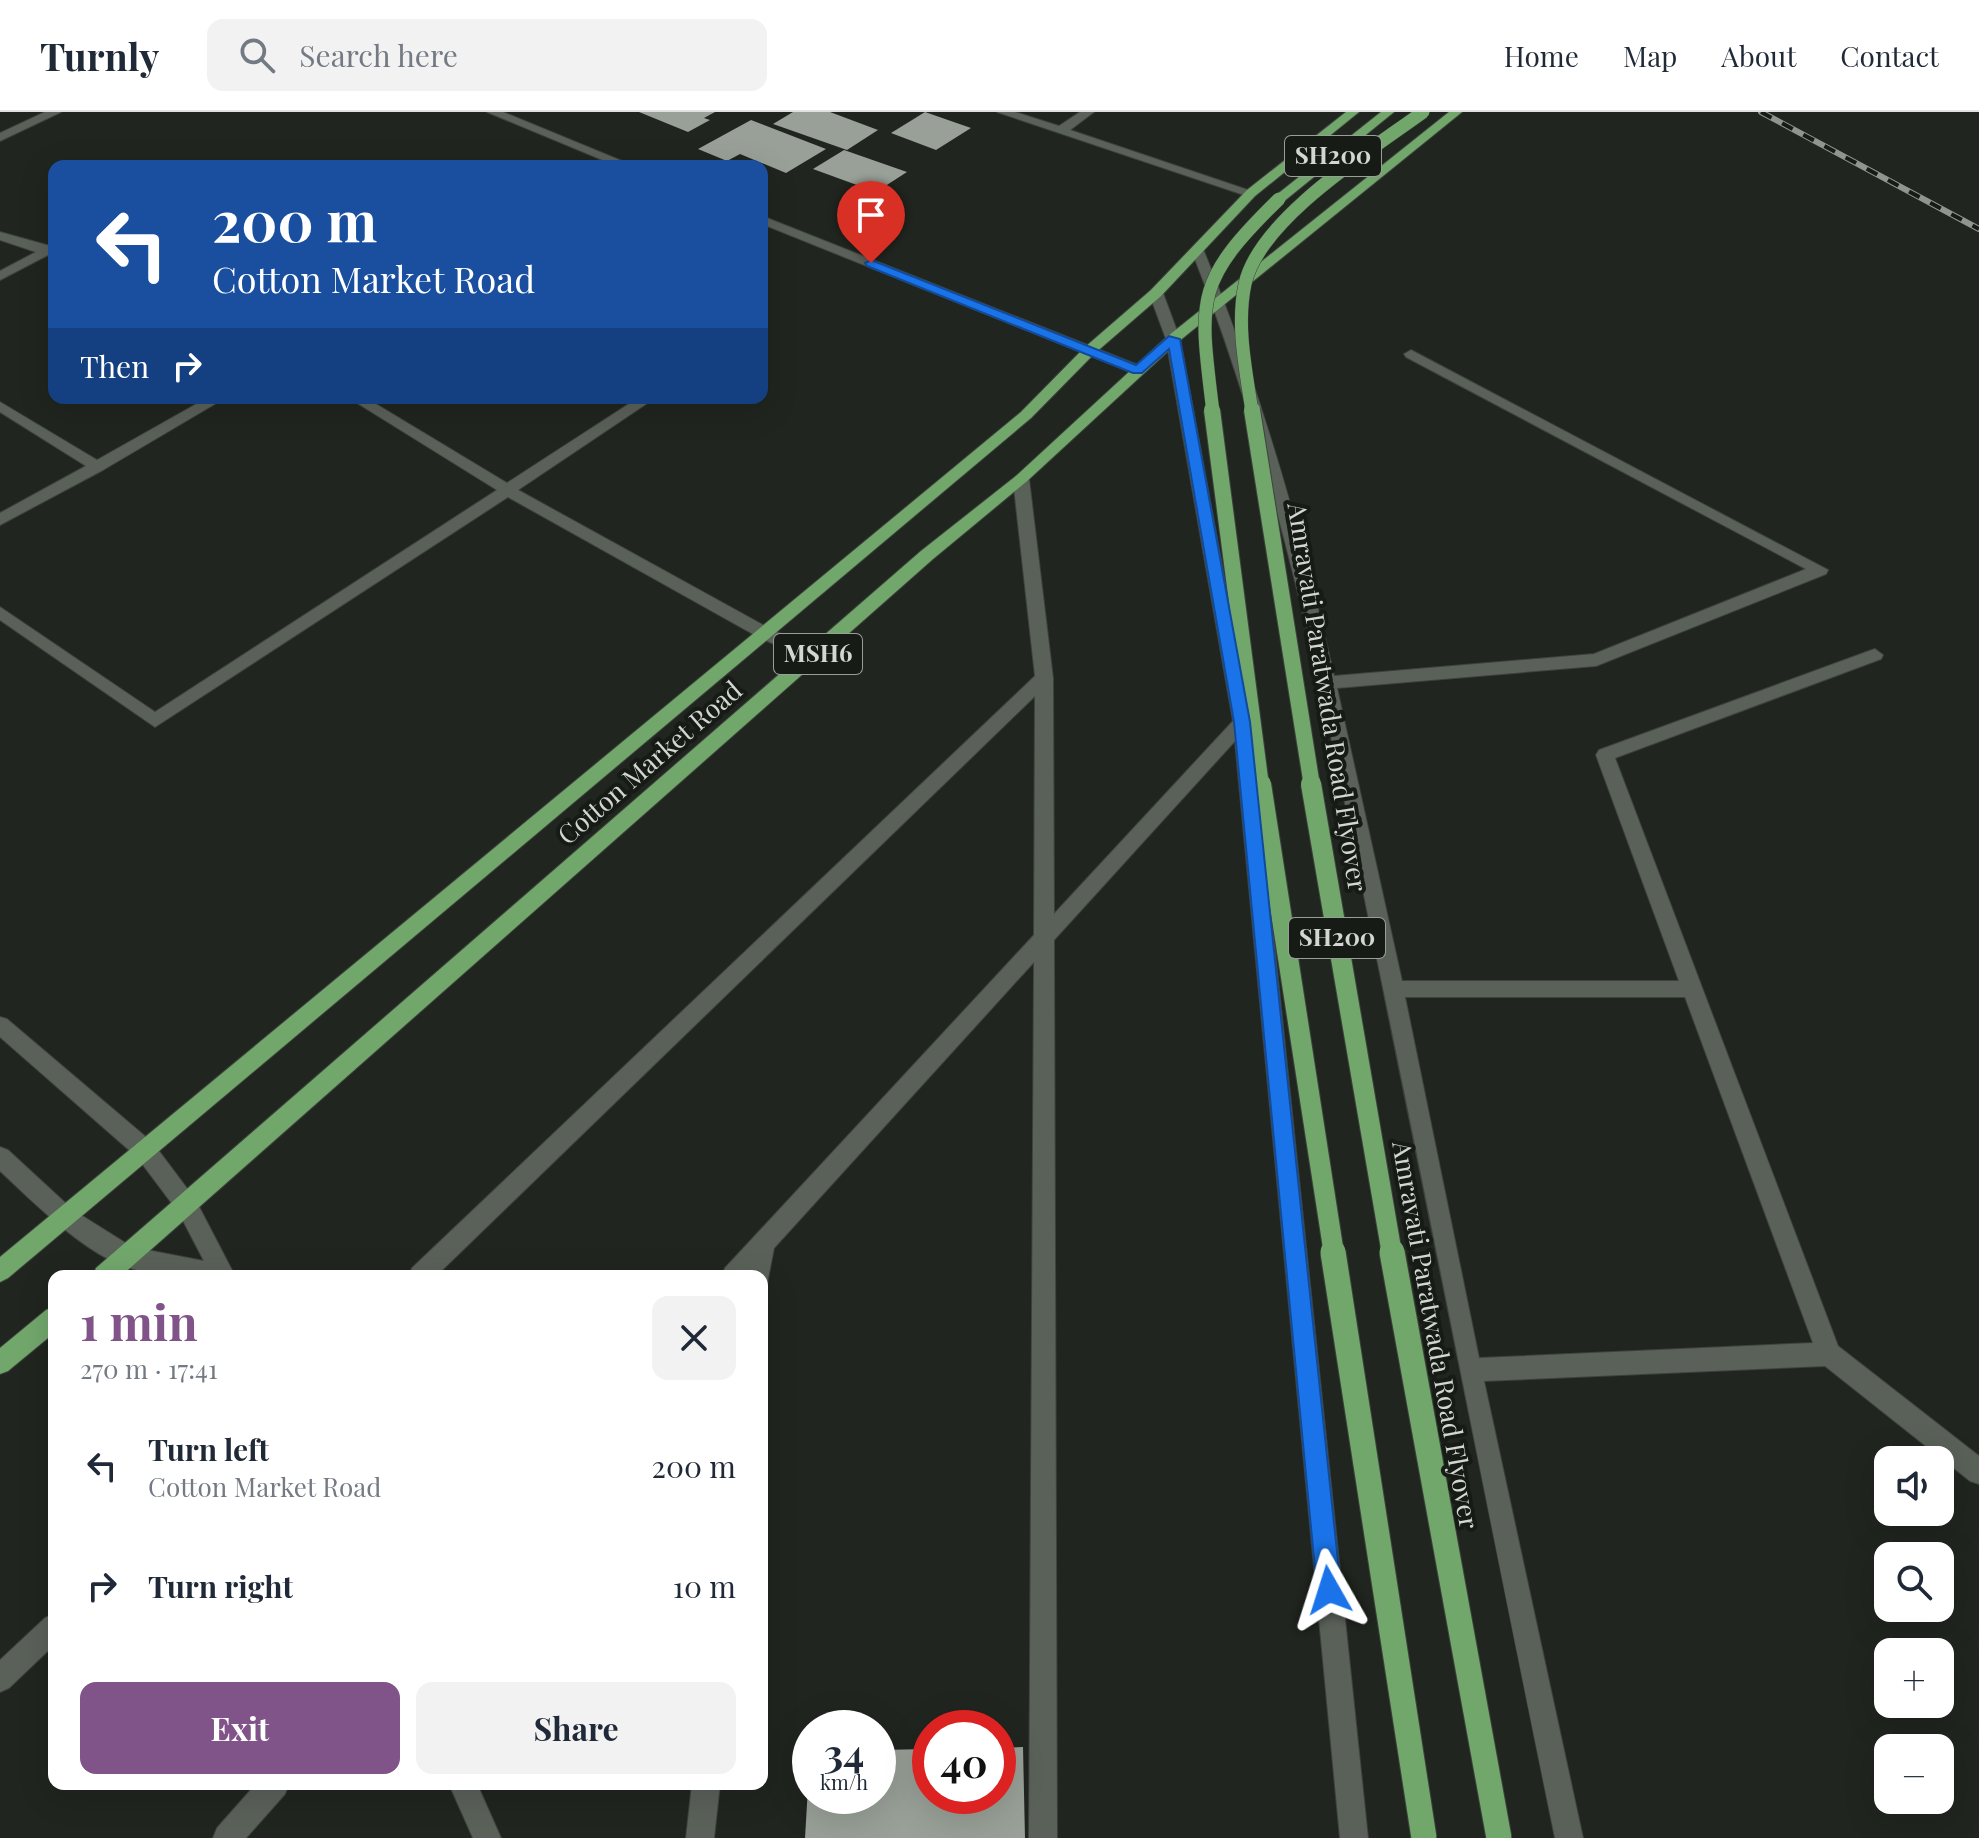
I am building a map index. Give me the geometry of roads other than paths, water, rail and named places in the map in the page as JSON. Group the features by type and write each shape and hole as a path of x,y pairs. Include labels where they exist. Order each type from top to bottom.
{"main road":[{"name":"MSH6","path":"1089,351 1156,293 1251,193 1353,112"},
{"name":"SH200","path":"1388,112 1279,199 1227,251 1206,298 1204,342 1249,707 1424,1838"},
{"name":"Amravati Paratwada Road Flyover","path":"1423,112 1299,208 1265,241 1250,267 1241,325 1293,675 1339,948 1407,1344 1499,1838"},
{"name":"Cotton Market Road","path":"111,1270 816,656 927,555 1021,479 1173,339 1456,112"},
{"name":"Cotton Market Road","path":"0,1271 1026,415 1089,351"},
{"path":"0,1363 48,1323"}],"street":[{"path":"0,137 55,112"},
{"path":"493,112 613,160"},
{"path":"1003,112 1251,193"},
{"path":"1060,131 1088,112"},
{"path":"768,222 1138,370"},
{"path":"0,236 48,251"},
{"path":"1197,249 1220,302 1260,415 1327,683 1394,989 1470,1370 1569,1838"},
{"path":"0,276 48,253"},
{"path":"1156,293 1173,339 1242,722 1354,1838"},
{"path":"1327,683 1596,660 1820,570 1411,354"},
{"path":"0,520 208,404"},
{"path":"366,404 509,491 766,634 816,656"},
{"path":"0,612 155,721 639,404"},
{"path":"0,406 98,467"},
{"path":"1021,479 1044,678 1043,1838"},
{"path":"1875,655 1605,755 1829,1354 1979,1472"},
{"path":"426,1270 1044,678"},
{"path":"738,1270 1242,722"},
{"path":"1394,989 1695,989"},
{"path":"0,1025 145,1150 187,1206 220,1270"},
{"path":"0,1157 65,1217 127,1257 196,1270"},
{"path":"760,1270 763,1243"},
{"path":"1470,1370 1829,1354"},
{"path":"0,1679 48,1633"},
{"path":"227,1838 270,1790"},
{"path":"466,1790 487,1838"},
{"path":"700,1838 705,1790"}],"railway":[{"path":"1761,112 1979,229"}]}
